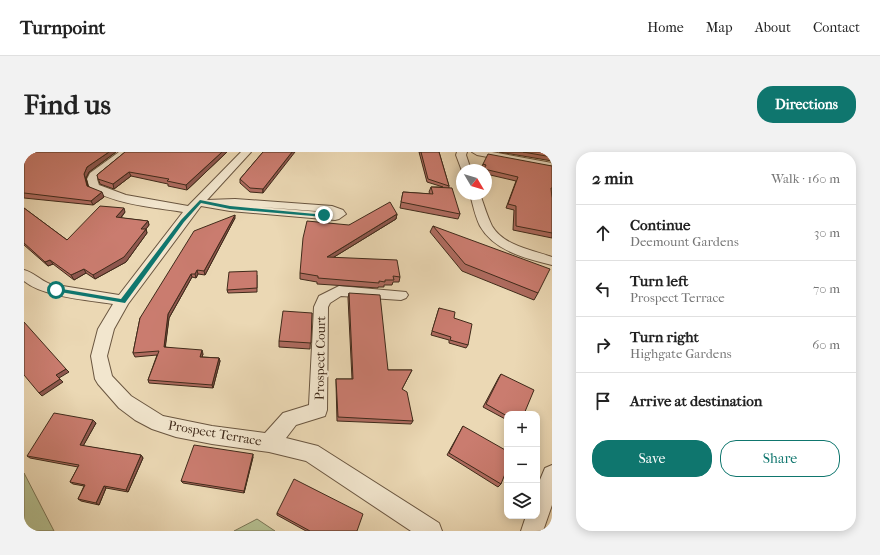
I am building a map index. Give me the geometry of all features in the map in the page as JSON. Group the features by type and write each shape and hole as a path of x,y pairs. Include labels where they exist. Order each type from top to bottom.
{"street":[{"path":"125,152 94,175 92,179 94,187 99,191 112,195 200,205 230,208 335,217 340,214 332,209 235,202 200,205"},
{"name":"Prospect Terrace","path":"246,152 200,205 123,301 106,329 99,356 104,379 117,394 142,414 159,423 212,435 269,443 311,453 431,531"},
{"path":"462,152 461,155 464,164"},
{"path":"476,152 552,166"},
{"path":"477,200 488,229 496,238 510,246 552,261"},
{"path":"24,274 35,283 47,288 123,301"},
{"name":"Prospect Court","path":"269,443 290,419 318,410 321,307 324,300 339,291 401,295"},
{"path":"532,531 552,475"}],"green space":[{"path":"24,473 54,531 24,531"},
{"path":"257,519 275,531 234,531"}],"building":[{"path":"27,152 109,152 87,167 84,174 87,186 102,192 91,201 24,193 24,159"},
{"path":"125,152 222,152 186,185 167,181 169,179 129,172 113,184 98,179 97,175"},
{"path":"263,152 292,152 263,189 250,188 240,179"},
{"path":"421,152 439,152 449,186 428,179"},
{"path":"523,152 552,152 552,157"},
{"path":"488,154 552,166 552,233 516,226 516,206 508,204 518,177 492,171 492,164 483,164"},
{"path":"431,187 452,188 460,214 401,202 403,192 433,194"},
{"path":"390,202 397,214 327,257 397,260 400,277 393,276 394,280 385,280 385,282 379,281 379,283 318,278 318,276 300,273 303,238 307,221 349,225"},
{"path":"100,206 124,208 116,217 148,221 141,229 146,229 124,257 93,275 84,269 71,275 50,260 45,262 24,243 24,208 67,240"},
{"path":"235,215 204,271 197,270 195,274 191,274 168,314 164,347 202,350 200,357 219,358 212,385 148,380 159,351 133,353 140,318 194,231"},
{"path":"433,226 550,269 538,293 465,264"},
{"path":"257,271 257,288 227,290 229,272"},
{"path":"349,293 380,295 388,370 412,370 402,389 407,392 413,421 338,417 336,379 353,379"},
{"path":"439,308 455,312 454,318 472,324 468,345 450,340 451,337 432,331"},
{"path":"283,311 312,313 311,343 279,341"},
{"path":"24,322 66,369 56,375 60,379 39,393 24,375"},
{"path":"501,374 534,390 525,411 504,411 504,414 486,404"},
{"path":"54,413 93,420 80,445 141,455 126,490 104,486 96,503 78,499 85,485 70,482 79,465 27,456"},
{"path":"463,426 504,449 504,476 501,484 449,453"},
{"path":"194,445 253,454 244,491 181,481"},
{"path":"294,479 363,514 357,531 310,531 277,513"}],"route":[{"path":"56,290 123,301 190,210 200,202 230,208 324,215"}]}
